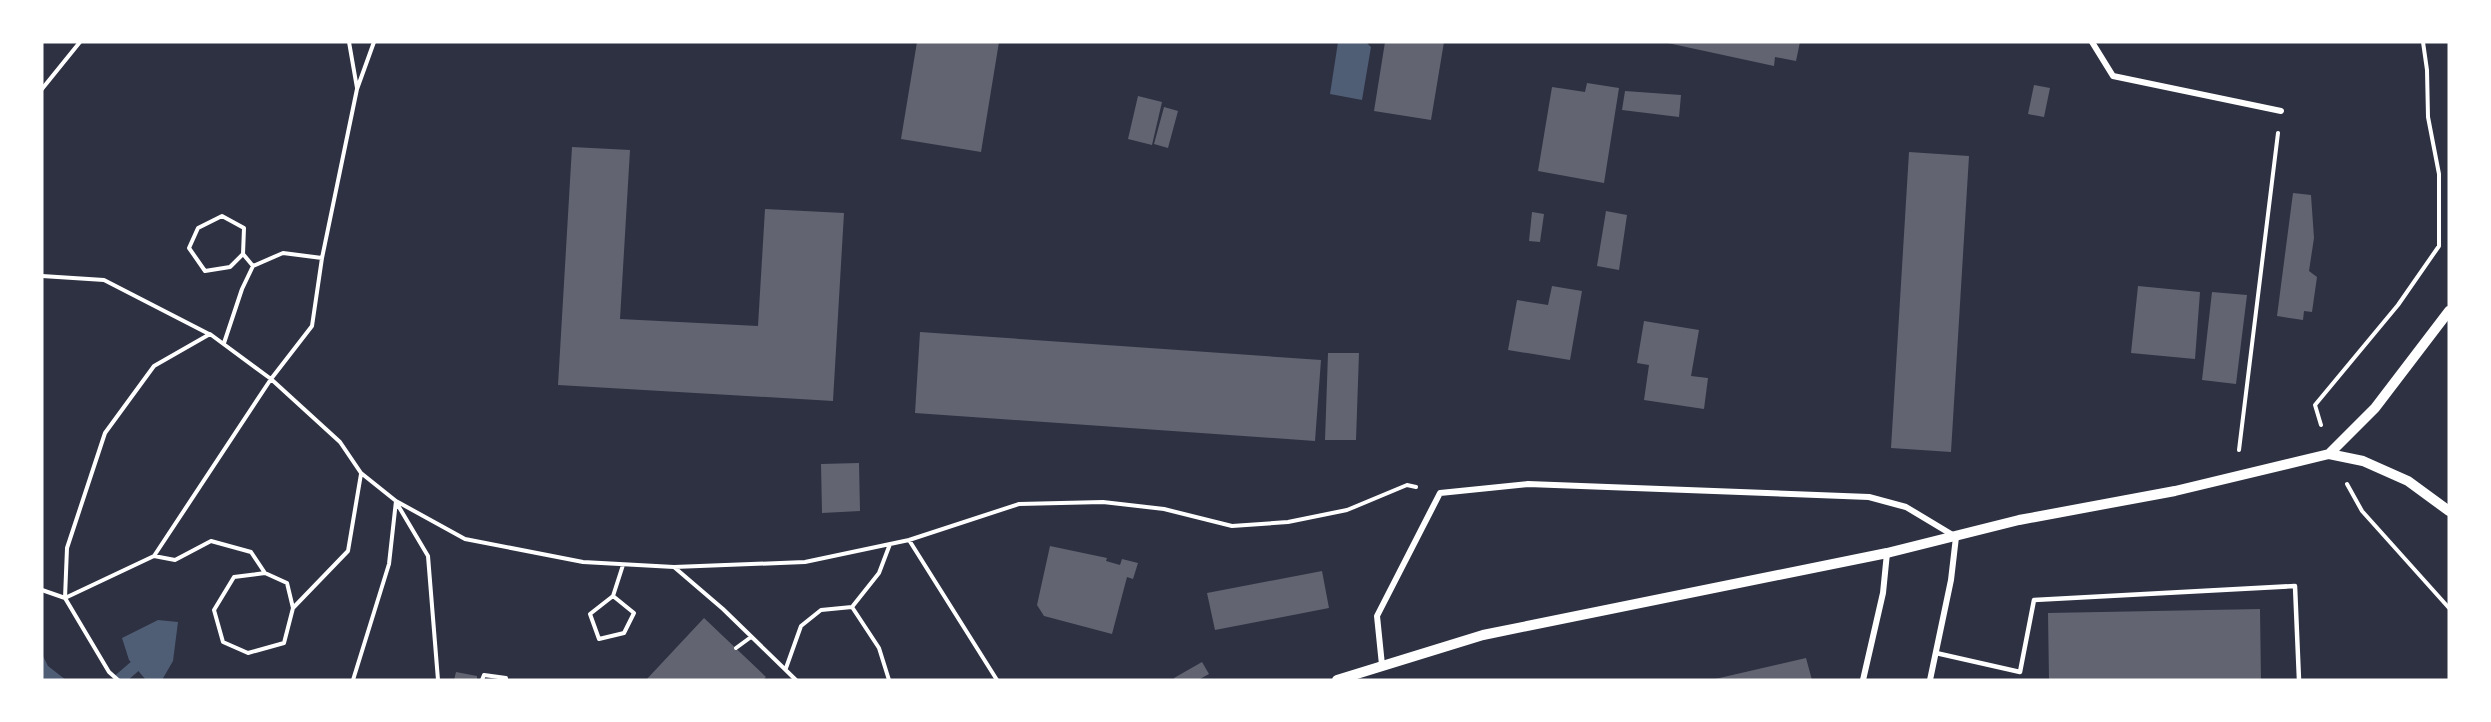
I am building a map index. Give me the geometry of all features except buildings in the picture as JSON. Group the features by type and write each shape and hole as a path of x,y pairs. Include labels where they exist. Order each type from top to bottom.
{"street":[{"path":"2092,42 2113,76 2281,111"},
{"path":"2329,454 2376,408 2449,311"},
{"path":"1338,680 1483,635 1887,553 2019,520 2175,490 2329,454 2363,461 2408,481 2449,511"},
{"path":"1382,665 1377,616 1440,493 1528,484 1869,497 1906,507 1956,537"},
{"path":"1930,680 1951,580 1956,537"},
{"path":"1863,680 1883,593 1887,553"}],"lane":[{"path":"1936,653 2020,672 2034,600 2295,586 2299,680"}],"path":[{"path":"42,89 80,42"},
{"path":"349,42 357,89"},
{"path":"42,590 64,598 154,556 271,380 312,326 322,258 357,89 374,42"},
{"path":"2315,405 2398,305 2439,246 2439,174 2428,117 2427,70 2422,42"},
{"path":"2236,476 2281,111"},
{"path":"243,254 230,267 205,271 189,248 198,228 222,216 244,228 243,254 253,266"},
{"path":"225,343 242,289 253,266 283,253 322,258"},
{"path":"42,276 104,280 225,343 271,380 340,442 361,473 396,501 465,539 583,562 674,567 805,562 909,540 970,522 1019,504 1103,502 1164,508 1232,526 1288,522 1347,510 1407,485 1440,493"},
{"path":"118,680 109,672 64,598 67,548 105,433 153,366 210,334"},
{"path":"265,573 234,577 214,610 223,642 248,653 284,643 293,608 348,551 361,473"},
{"path":"353,680 389,564 396,501"},
{"path":"396,501 428,556 438,680"},
{"path":"2362,511 2449,608"},
{"path":"909,540 997,680"},
{"path":"154,556 175,560 211,541 251,552 265,573 286,583 293,608"},
{"path":"786,668 801,626 820,610 852,607 879,573 890,544"},
{"path":"613,596 634,613 624,633 599,639 590,614 613,596 623,565"},
{"path":"674,567 723,609 796,680"},
{"path":"852,607 879,648 889,680"},
{"path":"736,648 751,637"},
{"path":"482,680 484,675 506,678 506,680"}],"water":[{"path":"1338,42 1366,42 1371,47 1362,100 1330,94"},
{"path":"158,620 178,622 173,661 162,680 146,680 129,660 122,638"},
{"path":"42,654 48,666 66,680 42,680"}],"waterway":[{"path":"119,680 134,667"}]}
